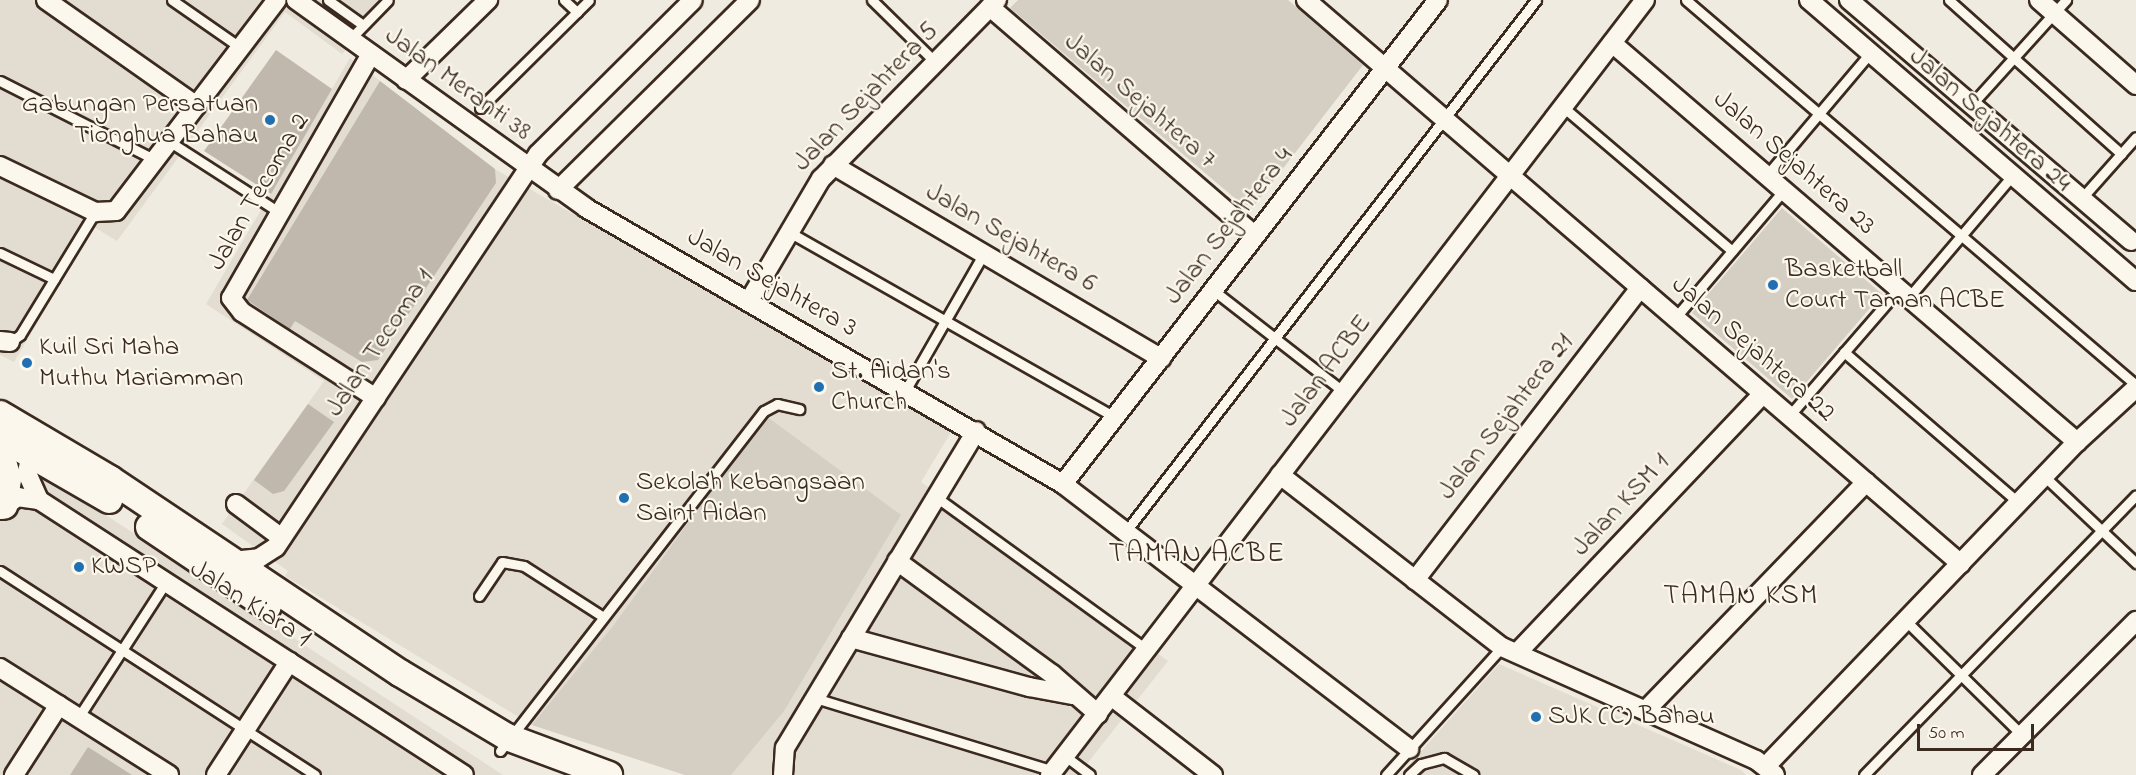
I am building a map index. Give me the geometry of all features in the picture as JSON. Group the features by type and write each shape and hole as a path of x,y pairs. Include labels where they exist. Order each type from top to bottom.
{"main road":[{"path":"0,414 33,444 102,495 383,682 504,744 558,775"},
{"path":"0,437 33,444 232,561 504,744 609,775"},
{"path":"0,451 8,479 2,509"}],"street":[{"path":"46,0 197,106"},
{"path":"0,166 102,213 122,206 277,0"},
{"name":"Jalan Meranti 38","path":"296,0 530,169"},
{"path":"406,80 488,0"},
{"name":"Jalan Tecoma 1","path":"279,542 538,154 693,0"},
{"path":"558,190 750,0"},
{"name":"Jalan Sejahtera 22","path":"1306,0 1961,564"},
{"name":"Jalan ACBE","path":"1052,773 1645,0"},
{"name":"Jalan Sejahtera 24","path":"1809,0 2136,281"},
{"path":"2039,0 2060,7 2136,85"},
{"path":"1853,1 2080,200 2133,239 2113,261"},
{"name":"Jalan Sejahtera 4","path":"1063,484 1434,2"},
{"name":"Jalan Sejahtera 5","path":"749,301 789,232 833,165 993,4"},
{"name":"Jalan Sejahtera 7","path":"993,4 1255,236"},
{"name":"Jalan Sejahtera 23","path":"1612,43 2077,442"},
{"name":"Jalan Tecoma 2","path":"371,54 234,289 233,303 376,398"},
{"name":"Jalan Sejahtera 6","path":"833,165 1161,358"},
{"name":"Jalan Sejahtera 3","path":"530,169 558,190 976,431 1063,484 1197,584 1409,749"},
{"name":"Jalan Sejahtera 21","path":"1415,580 1640,288"},
{"path":"1280,475 1509,650 1646,710 1773,773 1906,621 2077,442 2136,387"},
{"name":"Jalan KSM 1","path":"1509,650 1763,394"},
{"path":"783,774 785,748 976,431"},
{"path":"33,444 28,483 39,500"},
{"path":"1646,710 1866,482"},
{"path":"2,509 17,496 39,500"},
{"name":"Jalan Kiara 1","path":"39,500 464,775"},
{"path":"236,504 279,542"},
{"path":"232,561 259,558 279,542"},
{"path":"279,542 274,570 284,597"},
{"path":"897,561 1052,674 1073,695 1098,714"},
{"path":"1982,775 2136,621"},
{"path":"851,638 1029,687 1073,695"},
{"path":"216,775 289,662"},
{"path":"0,668 169,775"},
{"path":"1111,696 1213,775"},
{"path":"14,775 58,705"}],"lane":[{"path":"172,0 241,48"},
{"path":"328,0 363,25"},
{"path":"350,39 388,0"},
{"path":"564,0 577,12"},
{"path":"480,108 589,0"},
{"path":"872,0 935,62"},
{"path":"1126,531 1536,0"},
{"path":"1686,0 2136,387"},
{"path":"1949,0 2121,154"},
{"path":"1971,105 2060,7"},
{"path":"1767,175 1870,52"},
{"path":"0,81 156,160"},
{"path":"1563,107 1732,251"},
{"path":"2080,200 2136,137"},
{"path":"170,142 279,212"},
{"path":"1789,416 1844,352 1961,236 2013,175"},
{"path":"1675,318 1784,190"},
{"path":"5,342 20,334 54,279 102,213"},
{"path":"789,232 1114,417"},
{"path":"0,253 54,279"},
{"path":"905,391 984,253"},
{"path":"1213,290 1344,392"},
{"path":"1844,352 2019,503"},
{"path":"504,744 764,411 777,404 799,409"},
{"path":"2044,476 2136,563"},
{"path":"1864,775 2136,495"},
{"path":"936,497 1147,650"},
{"path":"479,596 502,562 524,566 602,616"},
{"path":"0,572 315,775"},
{"path":"78,718 166,582"},
{"path":"1906,621 2022,735"},
{"path":"1386,775 1409,749 1509,650"},
{"path":"815,698 1052,773"},
{"path":"1065,756 1090,775"},
{"path":"1409,775 1421,764 1443,758 1474,775"}],"shaded area":[{"path":"0,0 395,0 342,54 285,12 117,241 94,227 14,362 0,355"},
{"path":"1018,0 1288,0 1363,65 1250,211 1010,8"},
{"path":"350,58 495,169 951,432 921,482 1168,661 1086,765 1097,775 685,775 532,725 285,576 288,571 222,524 324,381 206,304"},
{"path":"1782,208 1882,294 1792,399 1692,313"},
{"path":"766,416 901,515 784,711 731,775 685,775 532,725 613,626"},
{"path":"12,463 95,508 503,775 0,775 0,481"},
{"name":"SJK (C) Bahau","path":"1499,664 1741,770 1746,775 1400,775"}],"building":[{"name":"Gabungan Persatuan Tionghua Bahau","path":"276,50 332,89 271,194 204,151"},
{"path":"380,81 495,169 496,183 378,360 362,362 295,321 290,329 247,300"},
{"path":"308,404 334,422 284,491 273,494 254,480"},
{"path":"88,747 132,775 70,775"}],"place":[{"name":"Gabungan Persatuan Tionghua Bahau","path":"270,120"},
{"name":"Basketball Court Taman ACBE","path":"1773,285"},
{"name":"Kuil Sri Maha Muthu Mariamman","path":"27,363"},
{"name":"St. Aidan's Church","path":"819,387"},
{"name":"Sekolah Kebangsaan Saint Aidan","path":"624,498"},
{"name":"KWSP","path":"79,567"},
{"name":"SJK (C) Bahau","path":"1536,717"}],"district":[{"name":"TAMAN ACBE","path":"1197,555"},
{"name":"TAMAN KSM","path":"1741,597"}]}
